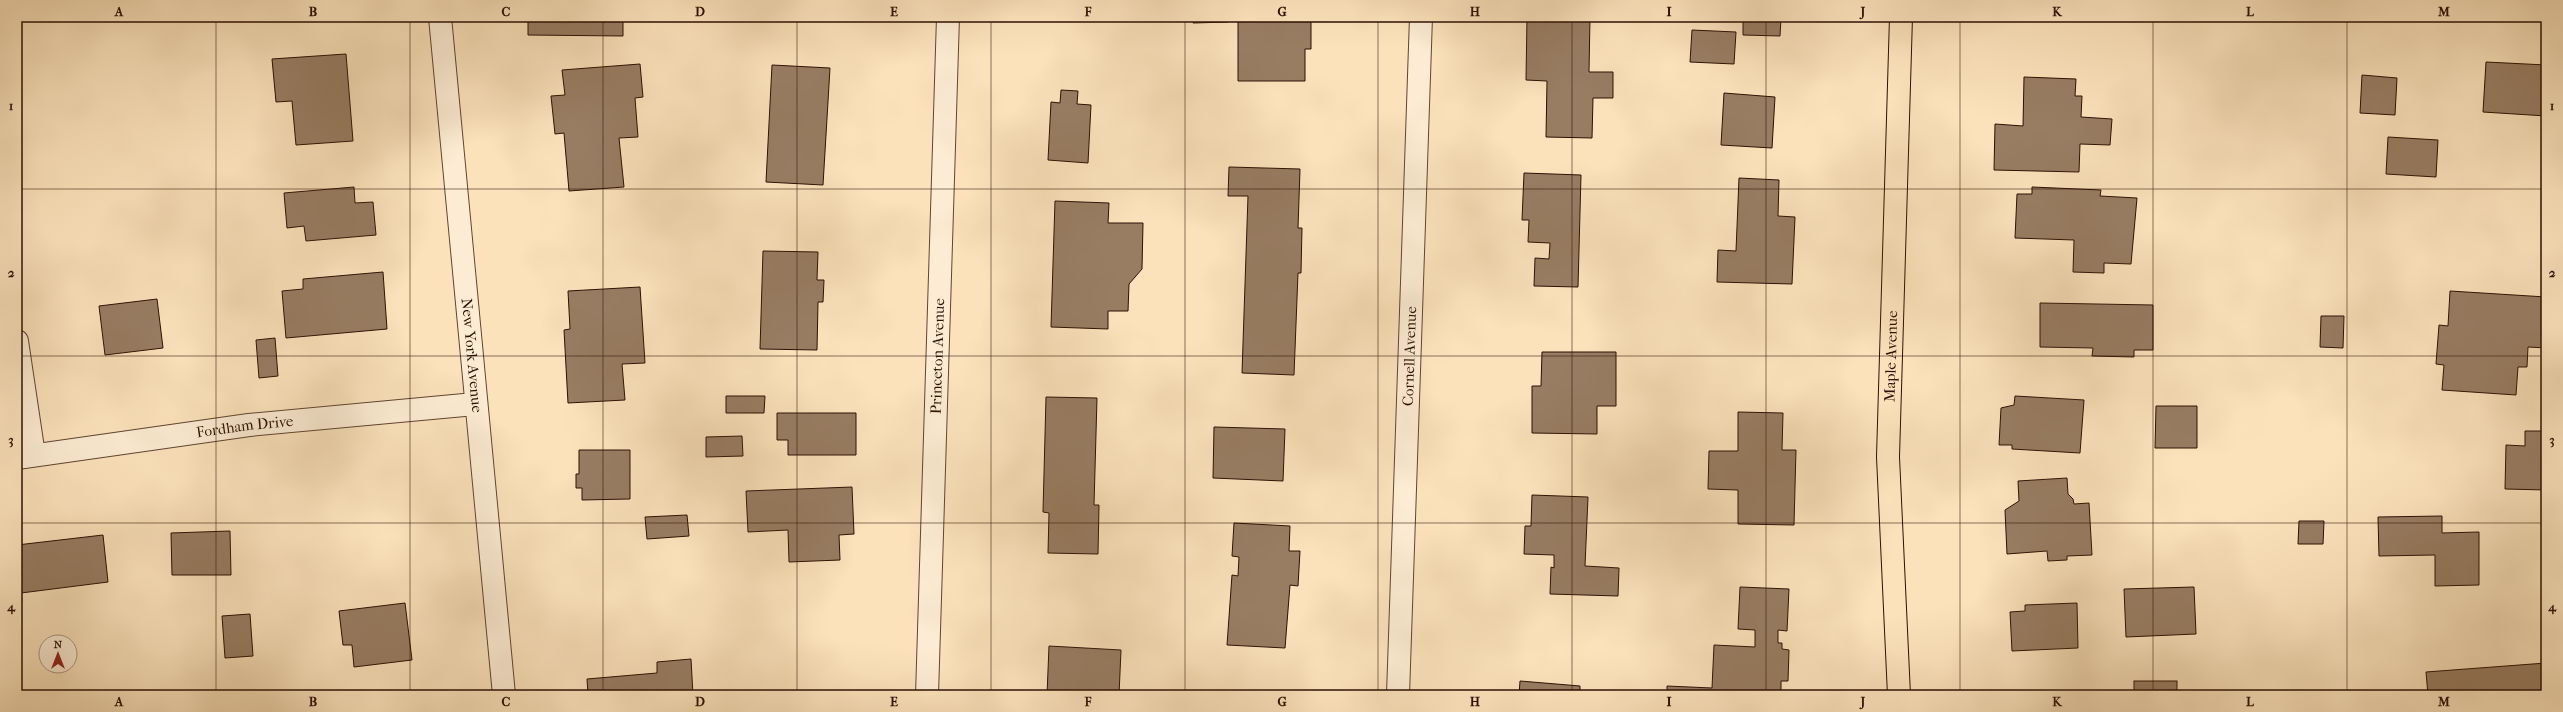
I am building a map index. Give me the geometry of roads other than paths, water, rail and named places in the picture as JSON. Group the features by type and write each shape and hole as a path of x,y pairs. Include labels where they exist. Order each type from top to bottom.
{"main road":[{"name":"Maple Avenue","path":"1899,695 1888,457 1901,17"}],"street":[{"name":"New York Avenue","path":"440,17 475,404 504,695"},
{"name":"Princeton Avenue","path":"927,695 948,17"},
{"name":"Cornell Avenue","path":"1398,695 1421,17"},
{"path":"17,341 26,456"},
{"name":"Fordham Drive","path":"26,456 249,425 475,404"}]}
